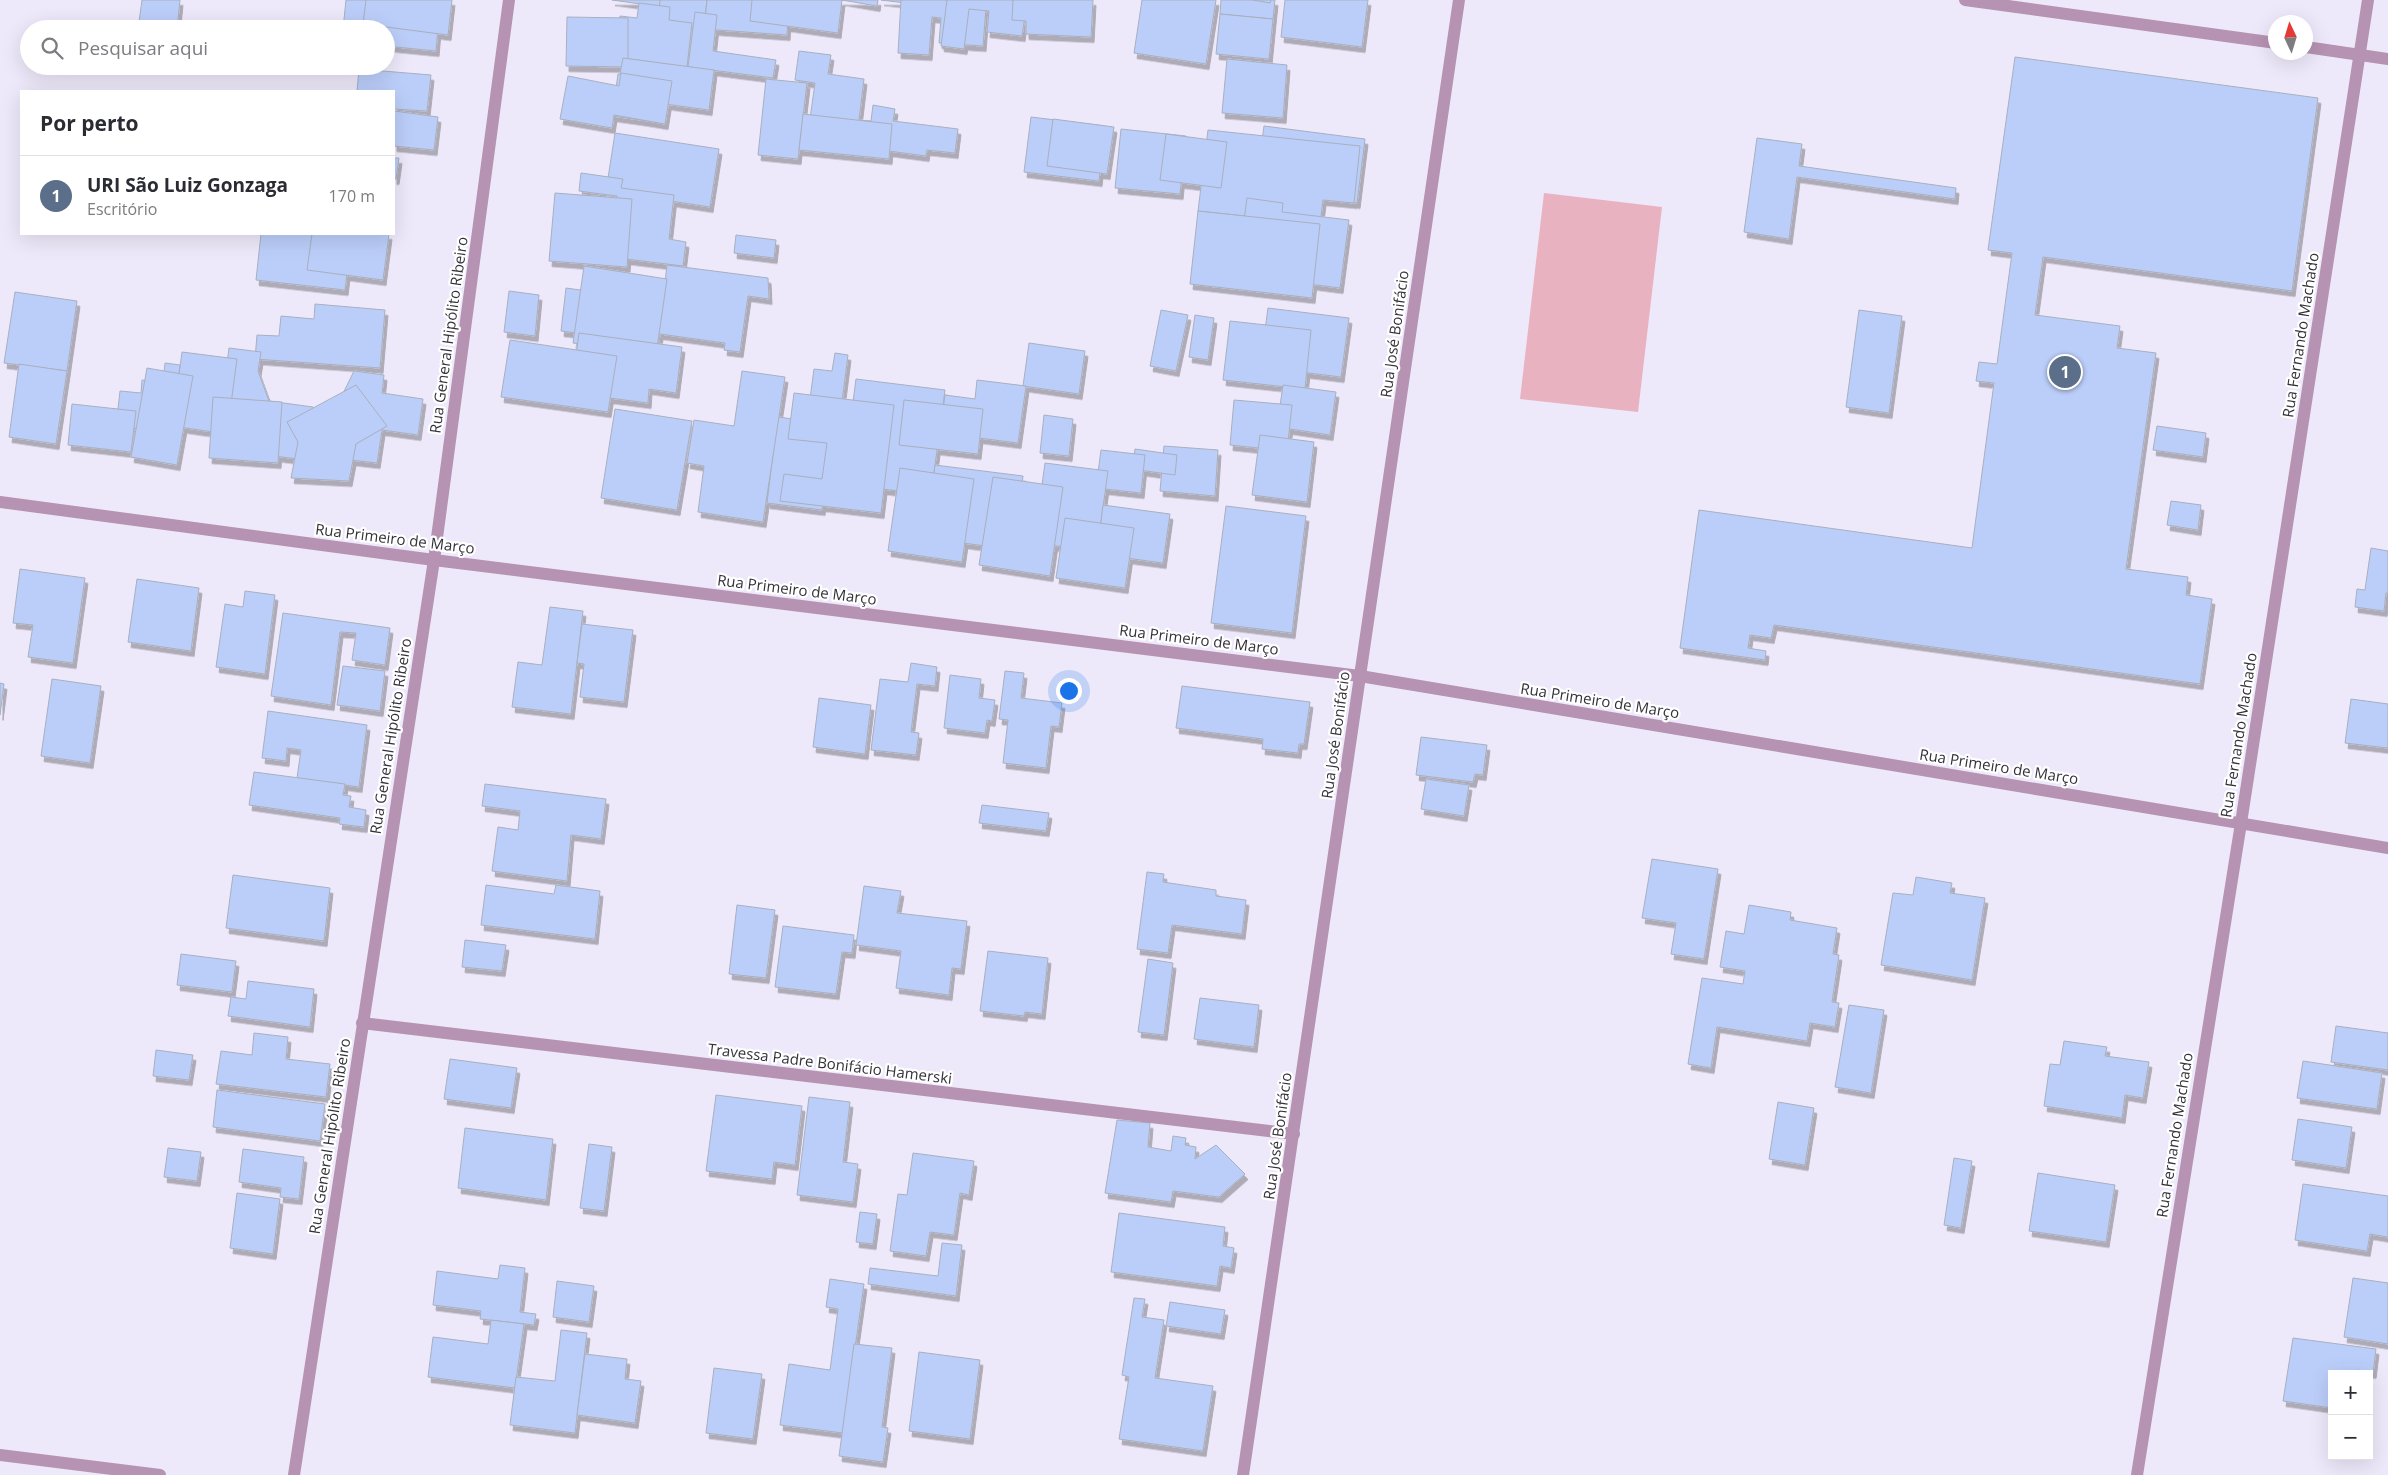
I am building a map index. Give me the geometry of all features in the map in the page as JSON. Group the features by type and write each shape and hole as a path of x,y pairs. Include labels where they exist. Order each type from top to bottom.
{"street":[{"name":"Rua General Hipólito Ribeiro","path":"294,1475 434,560 509,0"},
{"name":"Rua José Bonifácio","path":"1243,1475 1459,0"},
{"path":"1964,0 2268,42"},
{"name":"Rua Fernando Machado","path":"2137,1475 2241,823 2368,0"},
{"path":"2313,49 2388,59"},
{"name":"Rua Primeiro de Março","path":"0,502 434,560 1360,676 2388,848"},
{"name":"Travessa Padre Bonifácio Hamerski","path":"362,1024 1294,1134"},
{"path":"0,1456 160,1475"}],"shaded area":[{"path":"1544,193 1662,207 1638,412 1520,399"}],"building":[{"path":"142,0 180,0 178,20 139,20"},
{"path":"346,0 393,0 440,4 436,51 395,47 395,20 344,20"},
{"path":"366,0 452,0 448,35 395,28 395,20 364,20"},
{"path":"612,0 670,0 669,8"},
{"path":"660,0 707,0 704,29 658,26"},
{"path":"707,0 789,0 787,35 704,29"},
{"path":"752,0 842,0 838,33 750,21"},
{"path":"842,0 878,0 877,6"},
{"path":"881,0 947,0 946,8"},
{"path":"901,0 1006,0 1006,10 986,8 983,46 939,43 941,18 932,17 929,55 898,53"},
{"path":"947,0 1052,0 1052,6 1027,2 1022,36 987,32 989,11 969,9 964,49 941,46"},
{"path":"1013,0 1093,0 1091,37 1026,34 1026,21 1012,20"},
{"path":"1142,0 1216,0 1206,64 1134,53"},
{"path":"1221,0 1275,0 1273,19 1220,14"},
{"path":"1253,0 1271,0 1270,3"},
{"path":"1285,0 1368,0 1362,47 1281,37"},
{"path":"639,3 670,7 669,20 692,23 687,67 615,57 620,16 637,18"},
{"path":"695,12 717,15 713,51 776,60 773,78 688,67"},
{"path":"1220,14 1273,19 1269,59 1216,54"},
{"path":"567,17 628,18 628,67 566,66"},
{"path":"799,51 831,55 828,74 864,79 859,120 871,121 873,105 895,109 893,121 958,129 955,153 927,150 926,156 807,140 815,83 795,80"},
{"path":"2015,57 2318,98 2292,291 2043,257 2035,315 2120,326 2117,348 2156,353 2126,569 2188,577 2186,595 2212,599 2200,684 1774,625 1771,638 1750,635 1748,648 1766,651 1765,660 1680,648 1699,510 1972,548 1994,383 1976,381 1979,362 1997,364 2012,253 1988,250"},
{"path":"623,58 714,70 709,110 665,104 663,123 612,116 618,74 620,74"},
{"path":"1227,59 1287,65 1283,118 1222,113"},
{"path":"395,72 431,75 427,111 395,109 395,90 357,90 358,75 395,75"},
{"path":"621,73 672,81 665,124 614,115 612,128 560,119 568,76 619,86"},
{"path":"766,79 807,83 798,159 758,155"},
{"path":"395,111 438,117 434,150 395,146"},
{"path":"803,114 892,124 889,159 799,150"},
{"path":"1031,117 1105,126 1099,181 1024,172"},
{"path":"1053,119 1114,127 1107,174 1047,166"},
{"path":"1264,126 1365,139 1357,203 1296,195 1295,204 1254,199"},
{"path":"1121,129 1186,136 1180,194 1115,188"},
{"path":"1208,130 1360,146 1354,203 1323,200 1320,224 1198,211"},
{"path":"615,133 719,149 710,207 606,191"},
{"path":"1166,134 1227,142 1221,188 1160,180"},
{"path":"1757,138 1802,144 1799,166 1956,188 1955,199 1797,177 1789,239 1744,232"},
{"path":"395,158 399,158 396,179"},
{"path":"581,173 623,179 621,188 674,195 669,239 686,242 683,266 610,257 617,196 579,191"},
{"path":"555,193 632,199 627,267 549,261"},
{"path":"1247,198 1283,203 1282,212 1349,220 1340,288 1309,284 1312,267 1275,262 1272,279 1237,274"},
{"path":"1198,211 1320,224 1312,298 1190,284"},
{"path":"261,235 352,235 345,290 256,280"},
{"path":"312,235 389,235 383,280 307,270"},
{"path":"736,235 776,240 774,258 734,253"},
{"path":"667,265 768,278 769,299 748,296 740,352 724,350 725,343 660,334 659,343 561,331 566,288 616,295 616,304 662,309"},
{"path":"584,266 667,279 656,355 573,343"},
{"path":"509,291 539,295 535,336 504,332"},
{"path":"15,292 77,301 67,371 4,363"},
{"path":"315,304 385,310 380,368 255,359 257,335 279,336 281,316 314,319"},
{"path":"1268,308 1349,318 1341,377 1260,367"},
{"path":"1161,310 1188,315 1176,371 1150,366"},
{"path":"1859,310 1902,316 1889,413 1846,407"},
{"path":"1195,315 1214,318 1208,360 1189,357"},
{"path":"1230,321 1311,330 1305,389 1223,380"},
{"path":"579,333 682,347 676,393 649,389 648,403 571,393"},
{"path":"510,340 617,356 608,412 501,397"},
{"path":"1029,343 1085,351 1079,394 1023,386"},
{"path":"229,348 261,352 258,371 269,401 313,407 306,460 235,451 240,411 221,409"},
{"path":"182,352 237,359 227,434 172,426"},
{"path":"835,353 848,355 839,425 831,425 822,510 767,503 773,453 752,451 757,414 807,421 814,369 832,371"},
{"path":"165,363 180,365 171,433 116,426 120,391 141,393 142,380 163,382"},
{"path":"19,364 67,371 56,444 9,437"},
{"path":"147,368 193,376 177,465 131,457"},
{"path":"354,371 384,375 382,393 423,399 418,435 382,430 377,463 325,457 329,422"},
{"path":"742,371 785,377 763,522 698,512 704,466 687,463 694,420 734,426"},
{"path":"856,379 945,390 931,495 842,484 846,458 871,461 876,420 851,417"},
{"path":"977,380 1026,386 1018,443 940,433 945,395 975,399"},
{"path":"356,385 387,426 356,444 349,481 291,478 298,442 287,422"},
{"path":"1283,385 1336,392 1330,435 1277,427"},
{"path":"794,393 894,405 881,513 780,501 784,474 822,479 827,443 788,439"},
{"path":"213,397 282,402 278,463 209,458"},
{"path":"904,400 983,409 978,454 899,445"},
{"path":"1234,400 1292,405 1287,451 1230,445"},
{"path":"72,404 136,411 131,452 68,445"},
{"path":"615,409 692,421 677,510 601,498"},
{"path":"1044,415 1073,419 1069,456 1040,453"},
{"path":"2157,426 2206,433 2203,457 2153,450"},
{"path":"1260,435 1314,442 1307,502 1252,495"},
{"path":"1164,446 1218,450 1215,496 1160,491"},
{"path":"1135,449 1177,455 1175,475 1139,470 1140,465 1133,464"},
{"path":"1101,450 1145,455 1141,493 1096,488"},
{"path":"1045,463 1108,471 1097,551 1034,543"},
{"path":"935,465 1023,476 1018,519 997,516 993,547 926,538"},
{"path":"900,468 974,479 962,562 888,551"},
{"path":"993,477 1063,487 1050,576 979,565"},
{"path":"2171,501 2201,505 2198,530 2167,525"},
{"path":"1103,505 1170,514 1163,563 1097,554"},
{"path":"1226,506 1306,516 1292,633 1211,623"},
{"path":"1065,518 1134,528 1125,588 1056,578"},
{"path":"2371,548 2388,551 2388,593 2386,593 2384,611 2355,607 2357,589 2365,590"},
{"path":"20,569 85,578 73,663 28,657 33,625 13,623"},
{"path":"137,579 199,588 191,651 128,642"},
{"path":"245,591 275,595 265,674 216,667 225,604 243,607"},
{"path":"550,607 583,611 571,714 512,707 518,662 542,665"},
{"path":"283,613 390,628 385,665 352,660 356,633 340,632 331,705 271,696"},
{"path":"582,624 633,630 624,702 580,697 584,664 577,663"},
{"path":"911,663 937,667 935,686 917,684 911,732 919,733 916,755 871,750 880,679 908,682"},
{"path":"343,666 385,671 380,711 337,705"},
{"path":"1005,671 1024,673 1021,698 1062,703 1059,727 1051,726 1046,768 1003,763 1008,720 999,719"},
{"path":"950,675 981,679 979,698 995,700 992,721 987,720 985,733 944,728"},
{"path":"52,679 101,686 90,763 41,756"},
{"path":"0,683 4,684 0,715"},
{"path":"1182,686 1310,702 1304,744 1299,744 1298,753 1262,749 1263,739 1176,728"},
{"path":"819,698 871,705 865,754 813,747"},
{"path":"2351,699 2388,704 2388,748 2345,743"},
{"path":"268,711 367,725 359,787 297,778 301,750 287,748 286,761 262,758"},
{"path":"1421,737 1487,745 1483,775 1475,774 1473,782 1416,775"},
{"path":"254,772 345,784 343,795 351,796 349,807 366,810 364,827 339,824 340,818 249,805"},
{"path":"1426,779 1469,785 1464,816 1421,809"},
{"path":"485,784 606,799 601,839 571,835 567,881 492,871 498,827 518,830 520,811 482,806"},
{"path":"982,805 1049,813 1046,831 979,823"},
{"path":"1652,859 1718,869 1704,959 1671,954 1676,923 1642,918"},
{"path":"1147,872 1164,874 1163,882 1216,890 1216,896 1246,900 1242,934 1172,925 1168,953 1137,949"},
{"path":"233,875 330,888 324,941 226,928"},
{"path":"1916,877 1952,883 1950,893 1985,898 1972,980 1881,965 1893,893 1913,895"},
{"path":"486,885 554,894 556,885 600,891 595,939 481,925"},
{"path":"864,886 901,891 897,913 967,921 961,969 952,968 949,995 896,988 901,951 856,945"},
{"path":"737,905 775,910 766,978 729,974"},
{"path":"1749,905 1791,912 1790,920 1837,928 1833,954 1839,955 1832,1002 1839,1003 1835,1027 1810,1023 1807,1041 1717,1027 1711,1068 1688,1064 1702,978 1743,984 1745,971 1720,967 1726,931 1744,934"},
{"path":"783,926 854,935 852,953 842,952 836,994 775,987"},
{"path":"465,940 506,945 502,971 462,967"},
{"path":"988,951 1048,958 1042,1014 1025,1012 1024,1016 980,1011"},
{"path":"181,954 236,961 232,992 177,985"},
{"path":"1148,959 1173,963 1164,1035 1138,1032"},
{"path":"248,981 314,989 310,1027 228,1016 231,997 246,999"},
{"path":"1200,998 1259,1005 1254,1047 1194,1039"},
{"path":"1849,1005 1884,1010 1871,1093 1835,1087"},
{"path":"2336,1026 2388,1033 2388,1070 2331,1062"},
{"path":"254,1033 288,1037 286,1059 330,1064 326,1097 216,1084 221,1051 252,1055"},
{"path":"2064,1041 2107,1047 2105,1056 2149,1062 2143,1098 2125,1095 2122,1118 2044,1106 2050,1064 2060,1065"},
{"path":"156,1050 193,1055 189,1080 153,1076"},
{"path":"450,1059 517,1068 511,1108 444,1099"},
{"path":"2303,1061 2382,1073 2377,1109 2297,1098"},
{"path":"217,1090 325,1104 320,1141 213,1127"},
{"path":"716,1095 802,1106 795,1165 774,1162 772,1179 706,1171"},
{"path":"809,1097 850,1102 843,1162 858,1164 853,1202 797,1195"},
{"path":"1778,1102 1814,1108 1805,1165 1769,1159"},
{"path":"2298,1119 2352,1127 2346,1168 2292,1160"},
{"path":"1117,1120 1150,1123 1148,1147 1171,1151 1173,1136 1186,1138 1185,1145 1196,1147 1195,1159 1216,1145 1245,1174 1219,1197 1173,1191 1171,1202 1105,1193"},
{"path":"465,1128 553,1139 546,1200 458,1188"},
{"path":"589,1144 612,1147 604,1211 580,1208"},
{"path":"168,1148 201,1152 197,1181 164,1177"},
{"path":"243,1149 304,1157 299,1199 280,1197 281,1188 239,1182"},
{"path":"913,1153 974,1161 969,1195 960,1193 954,1235 930,1232 926,1256 890,1251 898,1194 907,1195"},
{"path":"1954,1158 1972,1161 1961,1228 1944,1225"},
{"path":"2038,1173 2115,1185 2106,1242 2029,1231"},
{"path":"2303,1184 2388,1196 2388,1237 2370,1234 2367,1251 2295,1240"},
{"path":"237,1193 280,1199 273,1254 230,1248"},
{"path":"860,1212 877,1214 873,1244 856,1242"},
{"path":"1119,1213 1225,1227 1223,1246 1234,1248 1231,1268 1220,1266 1217,1286 1111,1272"},
{"path":"942,1243 962,1245 956,1296 868,1284 870,1268 938,1276"},
{"path":"500,1265 525,1268 520,1312 536,1314 534,1325 480,1319 481,1311 433,1305 437,1271 498,1279"},
{"path":"2353,1278 2388,1283 2388,1344 2344,1337"},
{"path":"830,1279 864,1284 843,1433 780,1425 789,1364 830,1370 838,1309 826,1307"},
{"path":"557,1281 594,1286 589,1322 553,1317"},
{"path":"1134,1298 1145,1299 1142,1317 1164,1320 1155,1378 1213,1386 1203,1451 1119,1439 1129,1377 1122,1375"},
{"path":"1170,1302 1225,1310 1221,1334 1166,1326"},
{"path":"491,1320 524,1324 515,1388 428,1377 433,1337 488,1344"},
{"path":"561,1330 587,1333 575,1433 510,1425 516,1377 555,1381"},
{"path":"2293,1338 2376,1349 2373,1373 2373,1370 2328,1370 2328,1407 2283,1401"},
{"path":"854,1344 892,1348 882,1427 888,1428 883,1462 839,1456"},
{"path":"919,1352 980,1360 970,1439 909,1431"},
{"path":"585,1354 627,1359 625,1379 641,1381 635,1423 577,1415"},
{"path":"714,1368 762,1374 753,1439 706,1433"}],"place":[{"name":"URI São Luiz Gonzaga","path":"2065,372"}]}
